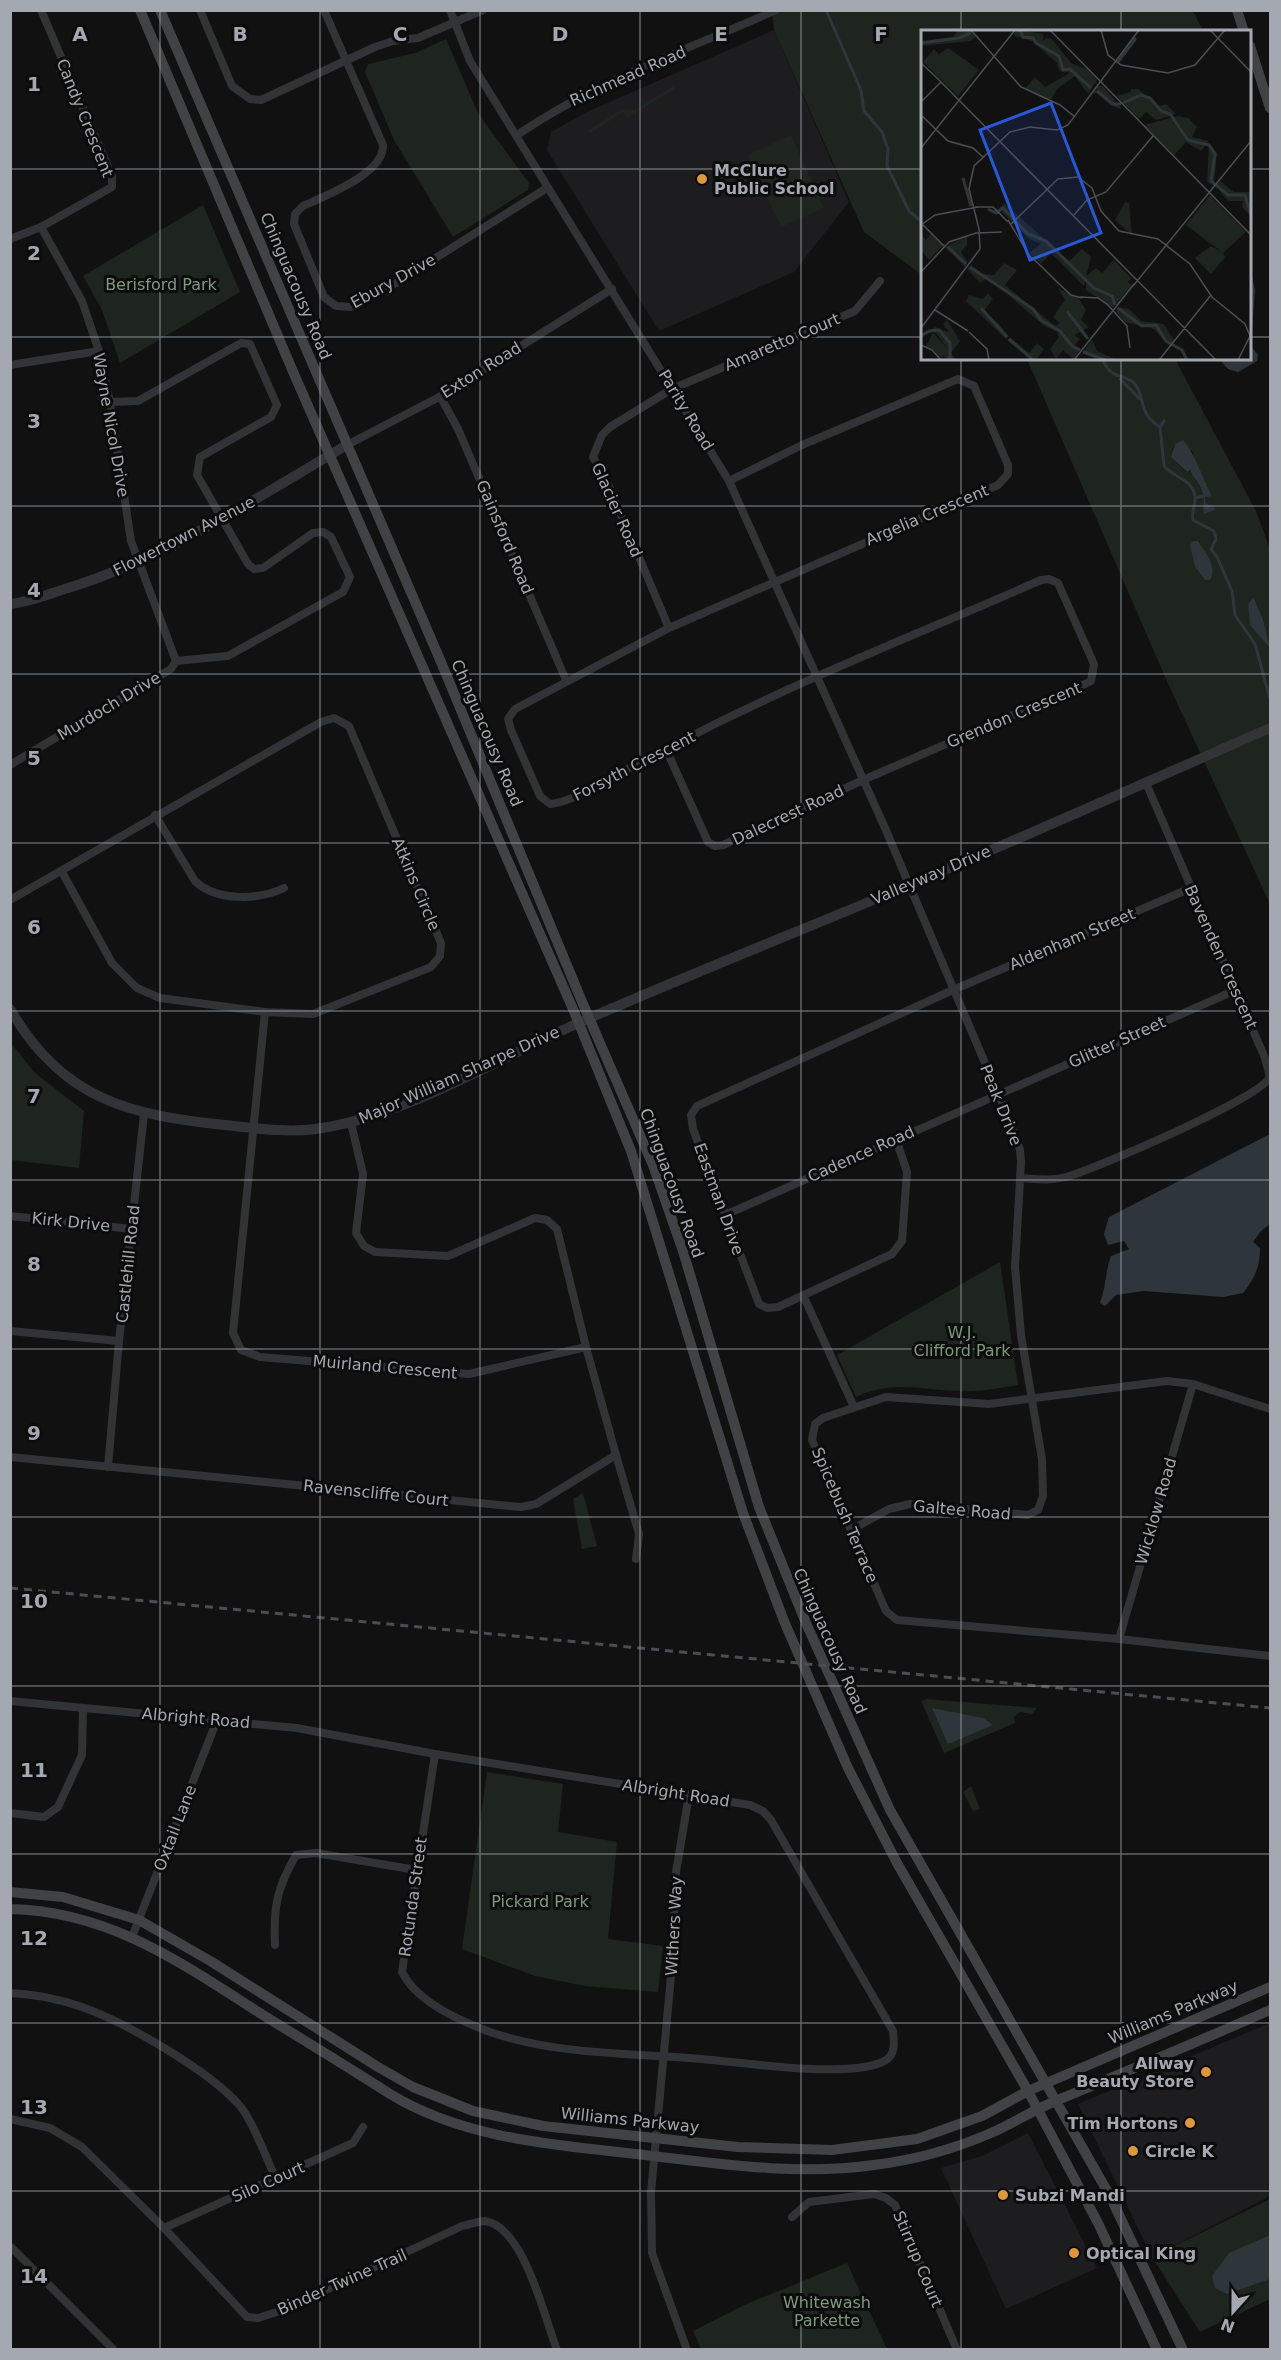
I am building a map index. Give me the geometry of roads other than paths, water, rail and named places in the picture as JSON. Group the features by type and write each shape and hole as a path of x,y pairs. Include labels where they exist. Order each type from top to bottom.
{"main road":[{"name":"Chinguacousy Road","path":"140,10 330,455 578,1023 639,1174 743,1513 784,1622 848,1768 897,1863 1028,2091 1036,2110 1098,2223 1157,2349"},
{"name":"Chinguacousy Road","path":"160,10 653,1165 683,1251 759,1507 844,1710 890,1810 1110,2196 1183,2349"},
{"path":"1237,10 1243,30"},
{"path":"1251,49 1270,108"},
{"name":"Williams Parkway","path":"10,1892 63,1897 139,1920 212,1962 378,2067 442,2100 503,2119 655,2139 788,2150 832,2150 876,2146 917,2139 953,2128 982,2116 1028,2091 1270,1987"},
{"name":"Williams Parkway","path":"10,1909 66,1917 132,1937 157,1948 397,2098 419,2108 498,2135 654,2157 798,2169 871,2166 955,2148 1055,2101 1270,2010"}],"street":[{"name":"Candy Crescent","path":"10,239 41,227 105,193 112,186 112,176 41,10"},
{"path":"200,10 232,86 250,99 261,100 375,47 393,40 418,38 483,10"},
{"name":"Ebury Drive","path":"324,10 383,145 383,152 373,168 303,206 295,214 294,224 324,297 329,303 343,308 367,298 547,188"},
{"name":"Parity Road","path":"450,10 470,61 518,135 547,188 612,289 729,481 885,828"},
{"name":"Richmead Road","path":"518,135 550,112 589,92 776,10"},
{"name":"Wayne Nicol Drive","path":"41,227 82,301 99,351 110,402 131,541 139,562"},
{"name":"Amaretto Court","path":"672,389 855,311 880,280"},
{"name":"Exton Road","path":"346,445 440,396 612,289"},
{"path":"110,402 138,401 241,342 250,344 277,405 271,417 200,457 197,475 248,564 254,569 263,568 313,533 323,532 331,537 350,577 343,592 228,656 176,661"},
{"path":"10,365 99,351"},
{"name":"Argelia Crescent","path":"729,481 802,445 948,382 958,379 974,386 1008,465 1003,481 774,582"},
{"name":"Glacier Road","path":"669,628 608,484 593,456 597,445 610,427 672,389"},
{"name":"Gainsford Road","path":"440,396 458,429 566,680"},
{"name":"Flowertown Avenue","path":"10,604 92,581 139,562 222,520 346,445"},
{"name":"Murdoch Drive","path":"11,763 171,669 176,661 139,562"},
{"name":"Grendon Crescent","path":"817,677 1041,580 1053,580 1061,589 1094,664 1091,681 863,780"},
{"name":"Forsyth Crescent","path":"774,582 669,628 566,680 515,709 508,719 543,800 550,804 563,803 666,749 817,677"},
{"name":"Atkins Circle","path":"10,900 62,872 155,815 334,718 349,726 441,943 440,956 431,966 313,1014 265,1012 160,998 137,988 112,963 62,872"},
{"name":"Valleyway Drive","path":"590,1018 909,885 1270,728"},
{"name":"Dalecrest Road","path":"666,749 705,835 715,846 723,845 863,780"},
{"name":"Bavenden Crescent","path":"1020,1178 1044,1180 1073,1175 1225,1108 1265,1085 1270,1077 1270,1071 1236,990 1146,783"},
{"path":"155,815 195,882 204,890 222,895 269,895 284,888"},
{"name":"Peak Drive","path":"885,828 1020,1150 1015,1267 1021,1335 1031,1399"},
{"name":"Aldenham Street","path":"953,990 1191,888"},
{"name":"Eastman Drive","path":"896,1138 906,1165 907,1177 902,1240 898,1248 892,1254 772,1308 759,1304 691,1123 692,1112 697,1106 953,990"},
{"name":"Glitter Street","path":"998,1095 1236,990"},
{"name":"Major William Sharpe Drive","path":"10,1009 23,1031 52,1066 79,1088 144,1114 253,1128 310,1130 351,1123 412,1100 590,1018"},
{"name":"Muirland Crescent","path":"265,1012 233,1333 241,1350 260,1357 470,1374 586,1347"},
{"name":"Cadence Road","path":"725,1215 998,1095"},
{"name":"Castlehill Road","path":"10,1331 119,1341 144,1114"},
{"path":"351,1123 363,1174 356,1233 364,1246 375,1252 448,1256 535,1218 547,1220 557,1229 586,1347 639,1534 636,1559"},
{"name":"Kirk Drive","path":"10,1216 132,1229"},
{"path":"803,1295 854,1407"},
{"path":"108,1467 119,1341"},
{"name":"Spicebush Terrace","path":"1270,1409 1193,1384 1167,1381 1031,1399 969,1404 886,1397 823,1418 815,1424 812,1432 812,1440 886,1611 897,1620 1119,1639 1270,1656"},
{"name":"Wicklow Road","path":"1119,1639 1193,1384"},
{"name":"Galtee Road","path":"851,1530 889,1509 909,1504 1028,1515 1038,1510 1043,1496 1042,1459 1031,1399"},
{"name":"Ravenscliffe Court","path":"10,1456 521,1507 536,1504 616,1455"},
{"name":"Albright Road","path":"10,1701 297,1728 435,1754 750,1805 763,1811 771,1820 893,2031 893,2051 887,2060 870,2065 838,2068 803,2069 664,2058"},
{"path":"10,1814 44,1817 58,1807 82,1755 82,1708"},
{"name":"Oxtail Lane","path":"132,1937 217,1720"},
{"name":"Rotunda Street","path":"435,1754 402,1972 415,1992 428,2002 489,2031 520,2040 664,2058"},
{"name":"Withers Way","path":"685,2349 652,2253 650,2229 676,1872 689,1795"},
{"path":"274,1945 275,1903 283,1878 296,1855 316,1853 416,1870"},
{"path":"10,1993 33,1994 83,2007 196,2068 223,2088 242,2108 276,2179"},
{"name":"Binder Twine Trail","path":"10,2119 24,2120 50,2128 82,2147 241,2307 247,2317 258,2318 283,2310 462,2226 484,2221 504,2229 519,2248 556,2349"},
{"name":"Silo Court","path":"164,2228 353,2143 363,2127"},
{"name":"Stirrup Court","path":"792,2217 809,2202 874,2194 886,2198 895,2205 957,2349"},
{"path":"10,2246 114,2349"}],"waterway":[{"path":"826,10 861,90 864,111 882,132 888,149 887,166 909,211 921,221"},
{"path":"1103,360 1109,370 1130,380 1138,388 1148,416 1160,427 1164,466 1191,486 1195,496 1193,520 1214,531 1216,539 1211,549 1232,591 1235,615 1255,644 1270,699"},
{"path":"1120,379 1140,399"},
{"path":"1160,427 1164,421"},
{"path":"1195,498 1203,496"}],"railway":[{"path":"10,1588 1270,1708"}],"place":[{"name":"McClure Public School","path":"702,179"},
{"name":"Allway Beauty Store","path":"1206,2072"},
{"name":"Tim Hortons","path":"1190,2123"},
{"name":"Circle K","path":"1133,2151"},
{"name":"Subzi Mandi","path":"1003,2195"},
{"name":"Optical King","path":"1074,2253"}],"park label":[{"name":"Berisford Park","path":"161,284"},
{"name":"W.J. Clifford Park","path":"962,1341"},
{"name":"Pickard Park","path":"540,1901"},
{"name":"Whitewash Parkette","path":"827,2311"}]}
